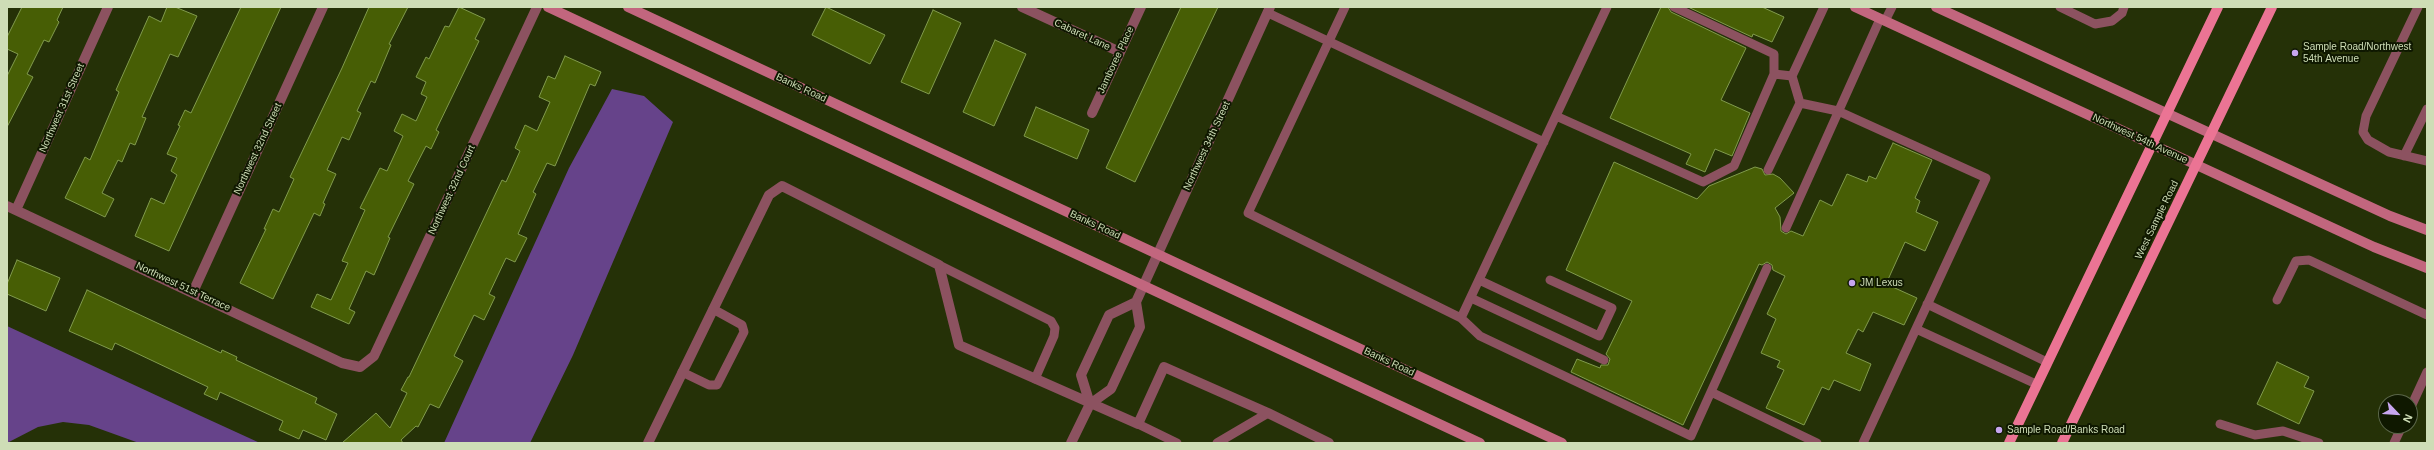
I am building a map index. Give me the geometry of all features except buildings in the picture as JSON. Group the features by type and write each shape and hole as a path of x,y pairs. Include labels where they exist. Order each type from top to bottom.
{"main road":[{"path":"2009,443 2218,7"},
{"name":"West Sample Road","path":"2062,443 2272,7"}],"street":[{"name":"Northwest 31st Street","path":"12,208 108,7"},
{"name":"Northwest 32nd Street","path":"193,292 323,7"},
{"name":"Northwest 32nd Court","path":"360,367 374,356 537,7"},
{"path":"548,7 1480,443"},
{"name":"Banks Road","path":"628,7 1562,443"},
{"name":"Cabaret Lane","path":"1022,7 1120,52"},
{"name":"Jamboree Place","path":"1092,112 1141,7"},
{"name":"Northwest 54th Avenue","path":"1857,7 2151,145 2374,247 2427,268"},
{"path":"1936,7 2390,216 2427,230"},
{"name":"Northwest 34th Street","path":"1136,302 1269,10"},
{"path":"648,443 768,195 782,186 938,265 958,345 1138,424 1164,367 1268,413 1329,443"},
{"name":"Northwest 51st Terrace","path":"12,208 342,363 360,367"},
{"path":"1071,443 1090,404 1111,389 1140,327 1136,302 1109,315 1081,375 1090,404"}],"lane":[{"path":"1345,7 1248,213 1461,318 1480,336 1691,436 1767,268"},
{"path":"1461,318 1607,7"},
{"path":"1556,116 1703,182 1734,166 1774,74 1774,54 1674,7"},
{"path":"1768,170 1800,103 1792,76 1824,7"},
{"path":"1786,228 1838,111 1883,20 1892,7"},
{"path":"2060,7 2095,24 2112,21 2122,13 2124,7"},
{"path":"2418,7 2366,116 2363,132 2368,140 2384,149 2404,156 2427,161"},
{"path":"1269,10 1329,41 1544,142"},
{"path":"1774,74 1792,76"},
{"path":"1800,103 1838,111 1986,178 1863,443"},
{"path":"2404,156 2427,109"},
{"path":"2278,300 2296,261 2309,260 2427,315"},
{"path":"938,265 1052,321 1055,328 1054,336 1035,379"},
{"path":"1479,280 1599,336 1612,308 1550,280"},
{"path":"1471,298 1604,360"},
{"path":"1927,304 2047,362"},
{"path":"682,372 709,385 717,385 744,332 742,325 713,309"},
{"path":"1916,328 2036,384"},
{"path":"2417,394 2427,372"},
{"path":"1711,392 1817,443"},
{"path":"1217,443 1268,413"},
{"path":"1138,424 1177,443"},
{"path":"2220,424 2258,439 2283,431 2319,443"}],"shaded area":[{"path":"612,89 644,96 673,122 573,355 530,443 444,443 569,168"},
{"path":"7,326 260,443 139,443 89,425 63,422 38,427 7,443"}],"place":[{"name":"Sample Road/Northwest 54th Avenue","path":"2295,53"},
{"name":"JM Lexus","path":"1852,283"},
{"name":"Sample Road/Banks Road","path":"1999,430"}]}
